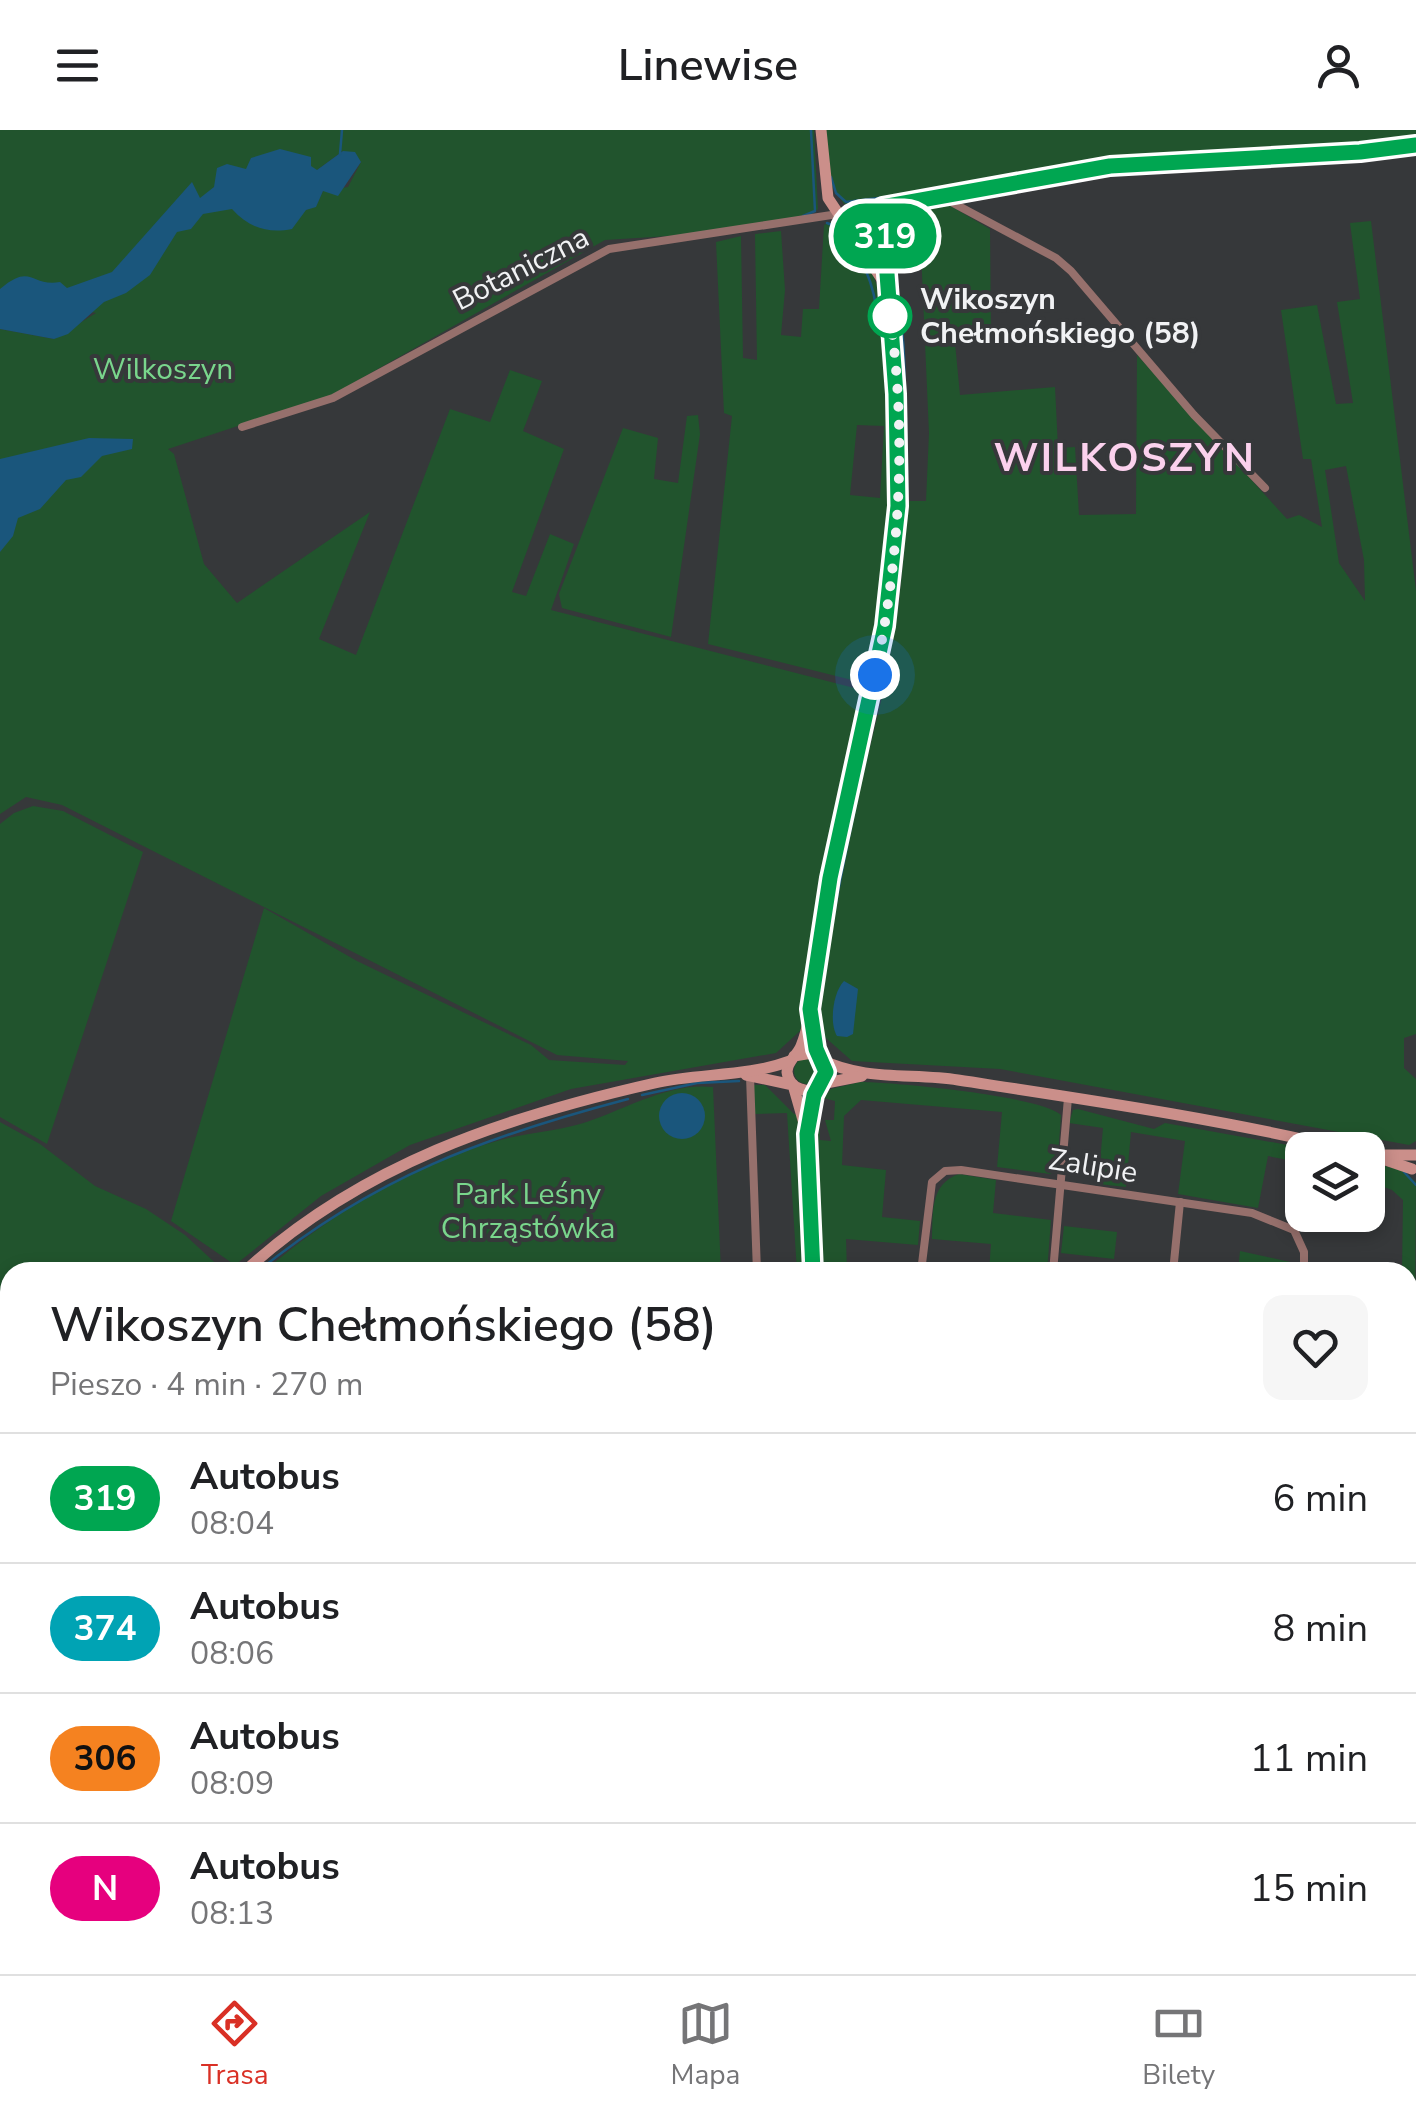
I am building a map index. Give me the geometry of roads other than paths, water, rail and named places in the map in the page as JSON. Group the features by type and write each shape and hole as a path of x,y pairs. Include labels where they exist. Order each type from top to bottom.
{"street":[{"path":"820,130 824,187 881,273 888,298"},
{"path":"840,214 1110,166 1360,152 1416,145"},
{"path":"948,194 952,203 1046,252 1071,272 1194,415 1265,488"},
{"path":"813,1262 807,1134 788,1074 810,1009 830,878 878,662 892,572 898,458 882,207"},
{"name":"Botaniczna","path":"242,427 333,398 608,249 840,214"},
{"path":"807,1134 826,1072 810,1009"},
{"path":"257,1262 341,1198 442,1146 516,1120 652,1084 743,1074 806,1052 876,1074"},
{"path":"743,1074 804,1090 876,1074 934,1076 1285,1134"},
{"path":"743,1074 756,1262"},
{"path":"1053,1262 1068,1098"},
{"path":"1385,1154 1415,1154 1414,1172 1385,1161"},
{"name":"Zalipie","path":"922,1262 932,1182 945,1171 1252,1213 1294,1230 1304,1262"},
{"path":"1174,1262 1180,1202"}],"water":[{"path":"280,149 311,157 311,166 317,170 343,151 355,152 361,162 338,196 323,191 316,207 306,210 292,229 259,228 232,209 203,214 191,229 177,232 150,275 126,293 104,302 68,334 54,339 0,329 0,289 11,281 25,276 60,282 67,288 112,272 192,182 200,198 214,187 217,168 227,164 246,169 251,158"},
{"path":"89,438 133,439 132,449 102,456 81,477 66,480 40,509 18,518 13,536 0,552 0,459"},
{"path":"844,981 858,989 853,1034 847,1037 837,1036 833,1023 835,1000"},
{"path":"682,1093 698,1100 705,1116 698,1132 682,1139 666,1132 659,1116 666,1100"}],"waterway":[{"path":"340,154 342,130"},
{"path":"803,216 815,211 811,130"},
{"path":"831,177 836,193 846,202 903,195"},
{"path":"827,223 853,246 866,271 876,306 882,306"},
{"path":"819,1009 899,563 905,487 905,410 903,342 897,304"},
{"path":"642,1095 697,1083 739,1081"},
{"path":"270,1262 344,1210 432,1164 526,1129 628,1099"},
{"path":"815,1126 822,1262"},
{"path":"1404,1172 1416,1185"}],"place":[{"name":"Wikoszyn Chełmońskiego (58)","path":"890,316"}],"district":[{"name":"WILKOSZYN","path":"1125,458"}],"park label":[{"name":"Wilkoszyn","path":"163,369"},
{"name":"Park Leśny Chrząstówka","path":"528,1211"}]}
